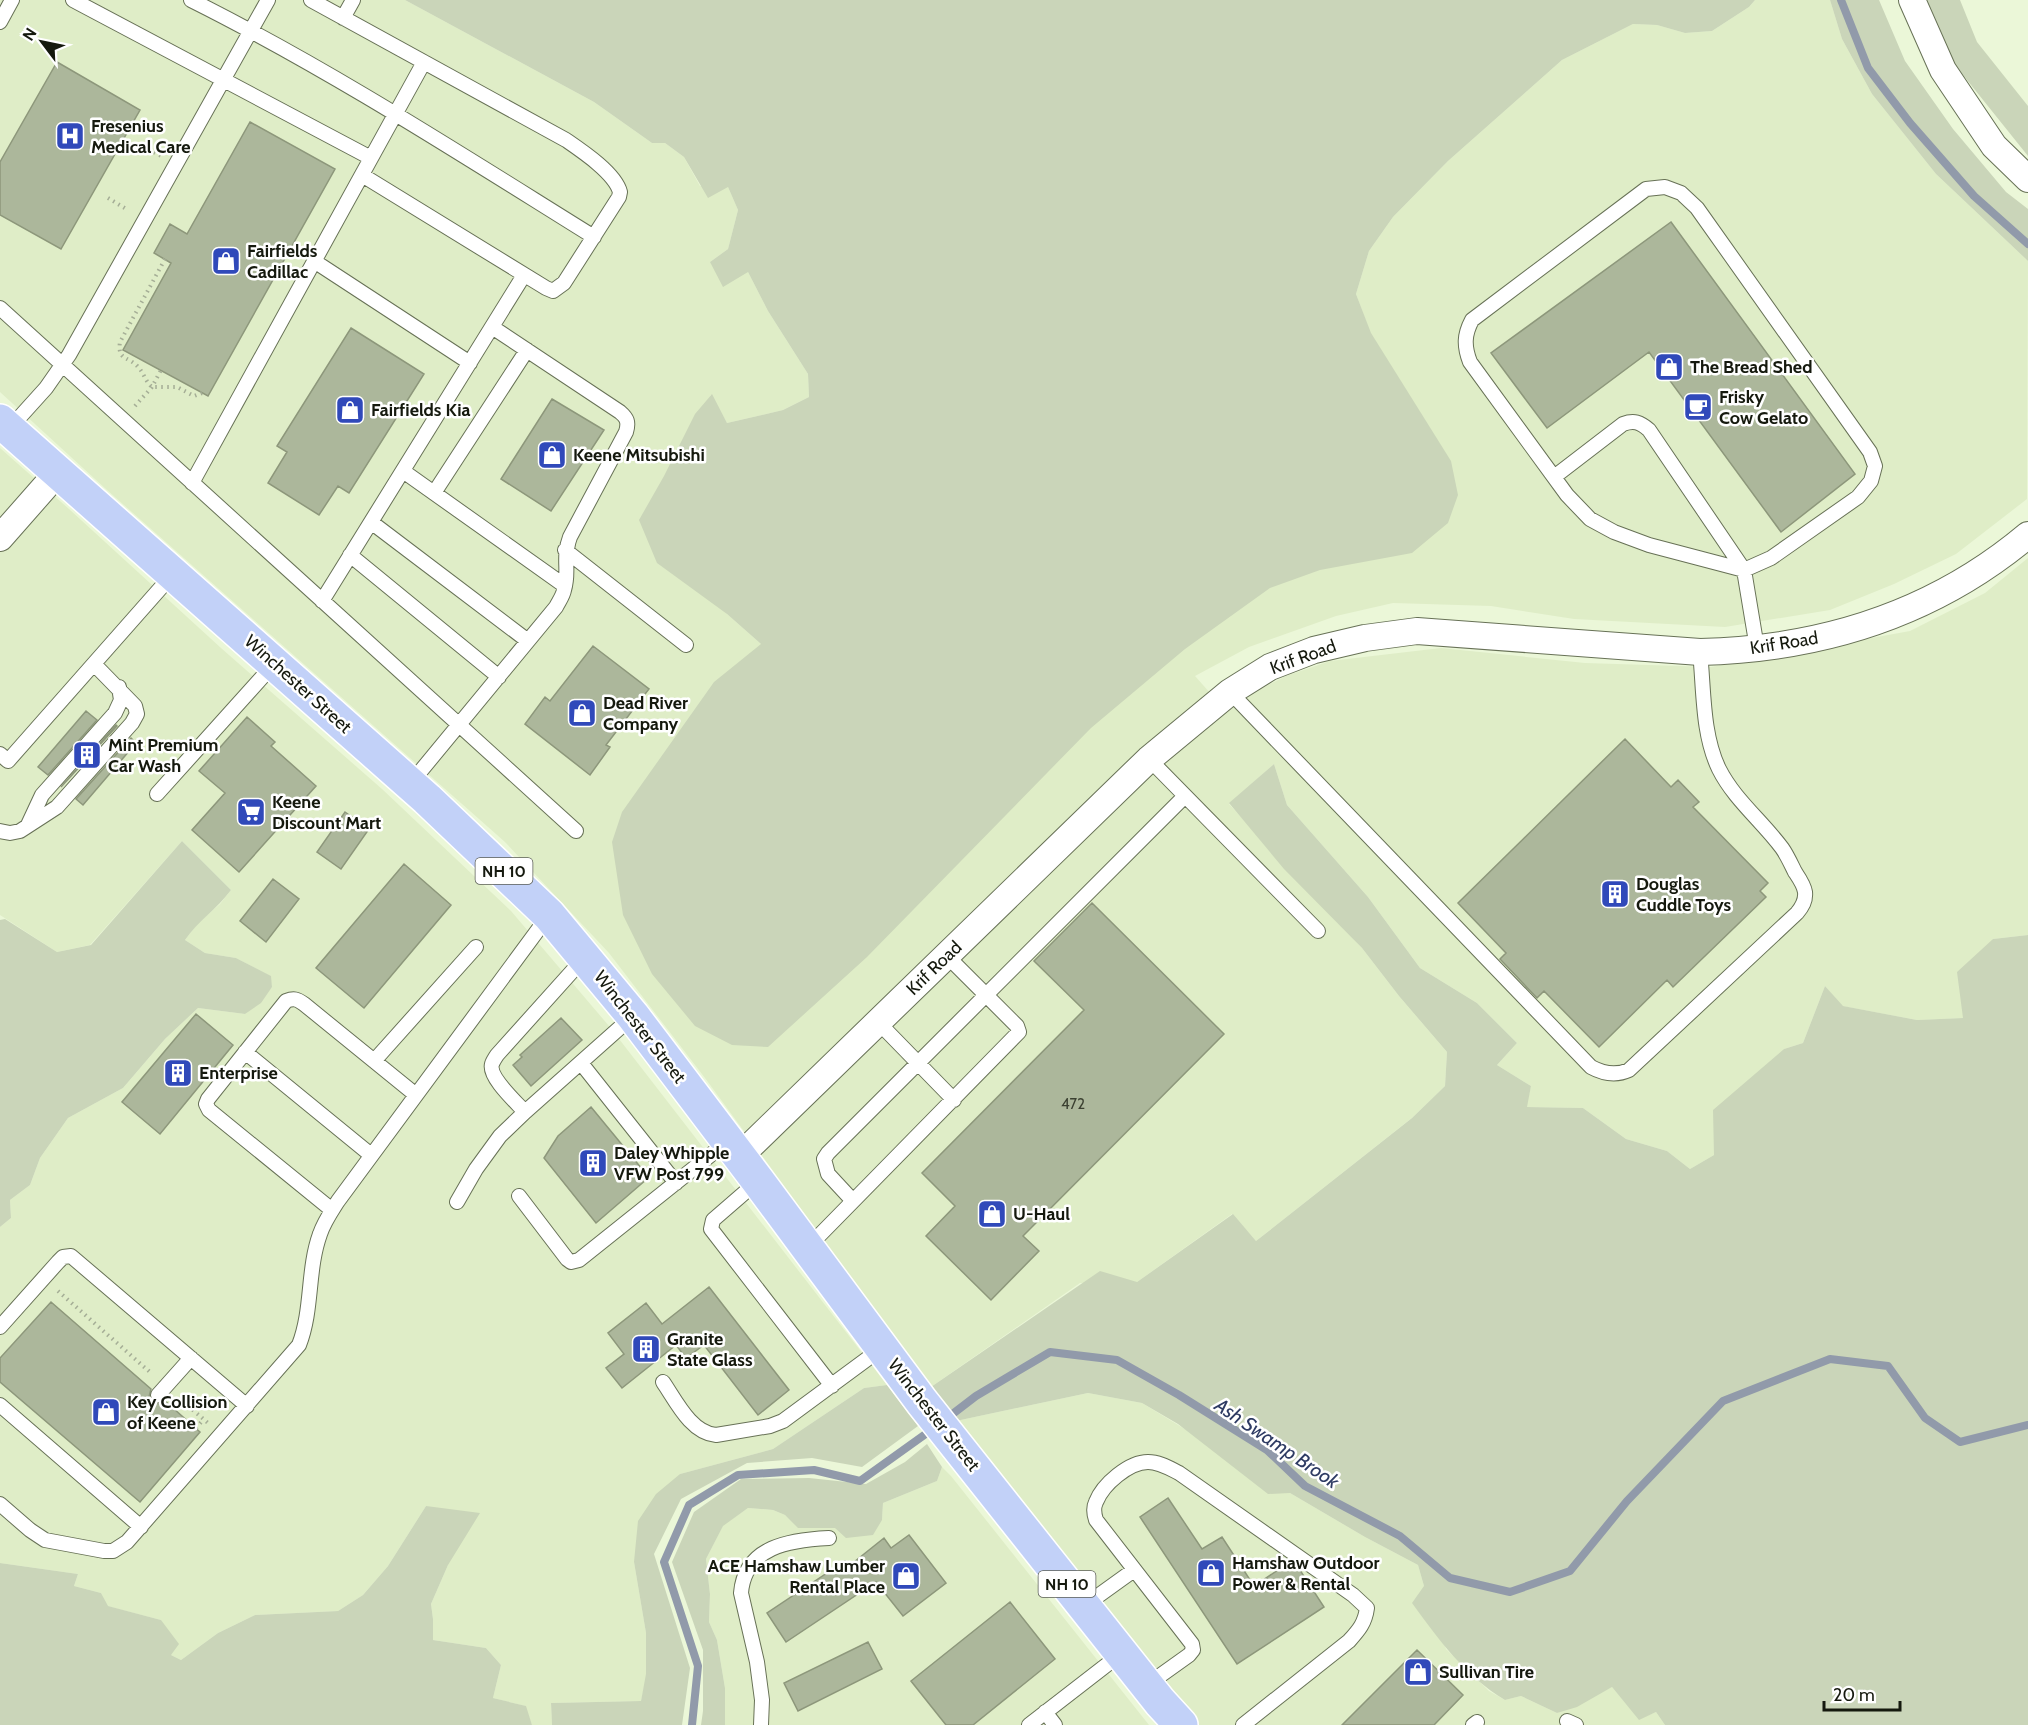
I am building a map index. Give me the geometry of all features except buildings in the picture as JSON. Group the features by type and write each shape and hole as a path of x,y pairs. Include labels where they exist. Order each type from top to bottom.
{"main road":[{"name":"Winchester Street","path":"5,425 410,784 549,915 633,1016 922,1402 1181,1725"}],"street":[{"path":"1911,0 1943,70 1994,146 2028,178"},
{"path":"0,538 58,472"},
{"name":"Krif Road","path":"742,1159 878,1022 1149,759 1230,692 1270,667 1314,650 1365,638 1417,631 1700,652 1801,642 1852,630 1946,593 1979,572 2028,535"}],"lane":[{"path":"0,22 12,0"},
{"path":"192,0 251,30 396,114 594,237"},
{"path":"5,425 46,388 62,365 268,0"},
{"path":"310,0 566,140 614,179 618,185 619,197 559,289 554,291 524,275 362,175"},
{"path":"343,18 353,0"},
{"path":"80,2 370,158"},
{"path":"192,483 424,62"},
{"path":"1665,186 1681,193 1697,208 1870,452 1875,466 1871,481 1858,496 1771,558 1744,570 1649,545 1614,532 1590,519 1567,495 1470,362 1464,346 1466,331 1472,320 1646,189 1665,186"},
{"path":"314,261 470,363"},
{"path":"322,601 524,275"},
{"path":"0,308 576,831"},
{"path":"410,784 556,607 565,586 565,550 570,537 628,425 626,418 620,412 492,327"},
{"path":"434,493 527,350"},
{"path":"1554,477 1623,424 1632,421 1642,424 1649,430 1744,570 1757,648"},
{"path":"403,471 565,586"},
{"path":"371,522 528,641"},
{"path":"565,550 686,645"},
{"path":"350,555 499,677"},
{"path":"3,762 174,574"},
{"path":"1230,692 1592,1067 1600,1072 1621,1073 1629,1070 1797,913 1805,899 1805,891 1783,849 1728,784 1712,752 1700,652"},
{"path":"0,831 10,833 20,831 57,807 132,723 136,714 135,706 119,687 94,664"},
{"path":"157,794 275,664"},
{"path":"28,825 42,795 115,713 121,700 119,687"},
{"path":"1149,759 1318,931"},
{"path":"853,1201 828,1174 824,1159 828,1153 1185,796"},
{"path":"0,1504 45,1540 104,1551 121,1547 141,1527 300,1345 308,1316 315,1251 319,1235 332,1210 549,915"},
{"path":"374,1061 476,947"},
{"path":"808,1247 1019,1032 1017,1026 947,956"},
{"path":"525,1112 496,1079 492,1072 492,1065 497,1055 585,957"},
{"path":"332,1210 209,1110 208,1099 286,1001 291,999 297,999 304,1004 416,1095"},
{"path":"457,1202 500,1136 633,1016"},
{"path":"878,1022 954,1100"},
{"path":"245,1052 371,1155"},
{"path":"581,1063 676,1183"},
{"path":"519,1196 563,1255 572,1262 579,1260 676,1183 742,1159"},
{"path":"742,1159 713,1220 711,1229 832,1386"},
{"path":"0,1327 63,1257 71,1256 247,1406"},
{"path":"663,1382 694,1425 708,1434 716,1435 770,1426 783,1421 882,1348"},
{"path":"162,1390 190,1358"},
{"path":"0,1405 141,1527"},
{"path":"1147,1685 1189,1655 1193,1650 1192,1644 1096,1520 1094,1512 1096,1502 1110,1484 1132,1466 1147,1462 1179,1473 1353,1595 1367,1608 1361,1628 1349,1641 1243,1725"},
{"path":"761,1725 762,1700 758,1662 741,1593 747,1567 767,1551 793,1542 829,1538"},
{"path":"1084,1606 1134,1570"},
{"path":"1029,1725 1122,1653"},
{"path":"1045,1712 1055,1725"}],"path":[{"path":"165,259 119,346 121,356 139,367 145,380 152,387 177,387 194,396 202,393"},
{"path":"152,387 161,370"},
{"path":"43,1278 162,1390 204,1419 222,1435"},
{"path":"196,1428 204,1419"}],"shaded area":[{"path":"0,0 405,0 594,102 652,143 665,143 684,157 700,186 728,187 738,210 728,249 710,262 748,272 768,311 808,374 809,397 783,410 727,423 711,395 640,520 727,614 761,644 1370,332 1356,294 1369,251 1393,217 1448,161 1562,60 1633,24 1657,25 1685,33 1712,31 1749,7 1755,0 1830,0 1842,39 1872,94 1936,174 2028,261 2027,499 1956,554 1894,584 1830,610 1725,627 1574,619 1491,606 1393,603 1336,616 1249,647 1195,676 1227,712 1254,692 1286,676 1330,661 1441,648 1585,663 1711,667 1910,631 1985,593 2028,558 2028,935 1993,939 1964,1018 1917,1020 1842,1006 1825,986 1803,1043 1784,1049 1714,1155 1690,1169 1667,1151 1626,1139 1583,1108 1526,1107 1531,1086 1497,1065 1517,1043 1477,1003 1420,968 1368,897 1287,805 1274,764 1229,804 1362,948 1447,1052 1445,1086 1413,1117 1256,1241 1232,1214 1137,1282 1080,1283 928,1389 843,1266 705,1078 609,953 505,842 107,490 0,392"},
{"path":"405,0 1755,0 1749,7 1712,31 1685,33 1657,25 1633,24 1562,60 1448,161 1393,217 1369,251 1356,294 1371,333 1451,461 1458,495 1448,523 1412,553 1320,570 1270,588 1185,649 1091,728 867,957 768,1047 732,1045 695,1026 652,974 623,915 612,842 622,812 714,682 761,644 727,614 657,563 639,520 695,414 712,394 727,423 783,410 809,397 808,374 768,311 748,272 723,287 710,262 728,249 738,210 728,187 708,198 684,157 665,143 652,143 594,102"},
{"path":"1830,0 1879,0 1905,61 1953,129 2006,192 2028,209 2028,261 1936,174 1872,94 1842,39"},
{"path":"1924,0 1960,0 1977,42 2028,106 2028,156 1951,60"},
{"path":"0,448 221,648 382,789 511,911 609,1026 887,1385 864,1388 773,1449 680,1474 634,1562 646,1633 647,1674 641,1701 551,1703 552,1725 532,1725 525,1706 493,1698 501,1665 486,1648 433,1640 431,1604 448,1565 426,1506 388,1566 363,1595 338,1611 255,1615 218,1633 181,1660 171,1655 161,1620 107,1606 101,1593 74,1586 78,1574 0,1563 0,1227 11,1218 10,1200 30,1185 40,1158 68,1118 123,1088 165,1039 198,1008 245,1014 272,987 270,976 236,958 205,953 185,940 198,923 220,904 231,890 182,841 90,945 57,952 0,915"},
{"path":"1274,764 1287,805 1368,897 1420,968 1477,1003 1517,1043 1497,1065 1531,1086 1527,1107 1583,1108 1626,1139 1667,1151 1690,1169 1714,1155 1713,1110 1784,1049 1803,1043 1825,986 1843,1006 1917,1020 1963,1018 1957,972 1993,939 2028,935 2028,1725 1665,1725 1656,1712 1639,1720 1612,1687 1577,1707 1557,1713 1521,1696 1505,1700 1465,1669 1412,1603 1424,1586 1418,1565 1290,1493 1268,1494 1178,1424 1142,1403 1088,1393 956,1421 928,1389 1100,1271 1137,1282 1233,1214 1256,1241 1412,1118 1445,1086 1447,1052 1362,948 1284,869 1229,803"},
{"path":"182,841 231,890 185,940 205,953 236,958 271,976 272,987 261,1003 245,1014 198,1008 165,1039 123,1088 68,1118 40,1158 30,1185 10,1200 11,1218 0,1227 0,920 5,919 57,952 91,945"},
{"path":"887,1385 918,1426 862,1467 812,1458 747,1463 681,1499 654,1554 690,1668 682,1725 552,1725 551,1703 641,1701 646,1674 646,1633 634,1562 638,1521 656,1494 680,1474 773,1449 864,1388"},
{"path":"1088,1393 1142,1403 1290,1493 1418,1565 1446,1649 1489,1691 1505,1700 1521,1696 1557,1713 1612,1687 1639,1719 1656,1712 1665,1725 1199,1725 956,1421"},
{"path":"927,1444 942,1467 937,1481 883,1503 882,1520 873,1535 846,1538 835,1528 798,1528 785,1515 773,1510 748,1508 723,1526 706,1559 710,1594 709,1622 717,1640 725,1688 725,1725 701,1725 703,1650 672,1562 694,1512 741,1479 809,1478 866,1484 905,1462"},
{"path":"942,1467 1149,1725 725,1725 725,1688 717,1640 709,1622 710,1594 706,1559 723,1525 748,1508 773,1510 785,1515 799,1528 835,1528 882,1520 883,1503 937,1481"},
{"path":"426,1506 480,1513 448,1565 431,1604 433,1640 486,1648 501,1665 493,1698 526,1706 532,1725 0,1725 0,1563 78,1574 74,1586 101,1593 108,1606 161,1620 179,1644 171,1655 181,1660 218,1633 255,1615 338,1611 363,1595 388,1566"}],"waterway":[{"path":"1841,0 1868,68 1910,123 1974,196 2028,244"},
{"name":"Ash Swamp Brook","path":"946,1419 976,1396 1050,1352 1117,1360 1179,1395 1267,1450 1305,1486 1400,1536 1450,1578 1510,1592 1570,1571 1627,1501 1723,1401 1830,1359 1888,1366 1925,1418 1960,1442 2028,1425"},
{"name":"Ash Swamp Brook","path":"692,1725 698,1666 664,1562 689,1505 738,1475 814,1470 860,1481 934,1428"}],"place":[{"name":"Fresenius Medical Care","path":"70,136"},
{"name":"Fairfields Cadillac","path":"226,261"},
{"name":"The Bread Shed","path":"1669,367"},
{"name":"Frisky Cow Gelato","path":"1698,407"},
{"name":"Fairfields Kia","path":"350,410"},
{"name":"Keene Mitsubishi","path":"552,455"},
{"name":"Dead River Company","path":"582,713"},
{"name":"Mint Premium Car Wash","path":"87,755"},
{"name":"Keene Discount Mart","path":"251,812"},
{"name":"Douglas Cuddle Toys","path":"1615,894"},
{"name":"Enterprise","path":"178,1073"},
{"name":"Daley Whipple VFW Post 799","path":"593,1163"},
{"name":"U-Haul","path":"992,1214"},
{"name":"Granite State Glass","path":"646,1349"},
{"name":"Key Collision of Keene","path":"106,1412"},
{"name":"Hamshaw Outdoor Power & Rental","path":"1211,1573"},
{"name":"ACE Hamshaw Lumber Rental Place","path":"906,1576"},
{"name":"Sullivan Tire","path":"1418,1672"}]}
